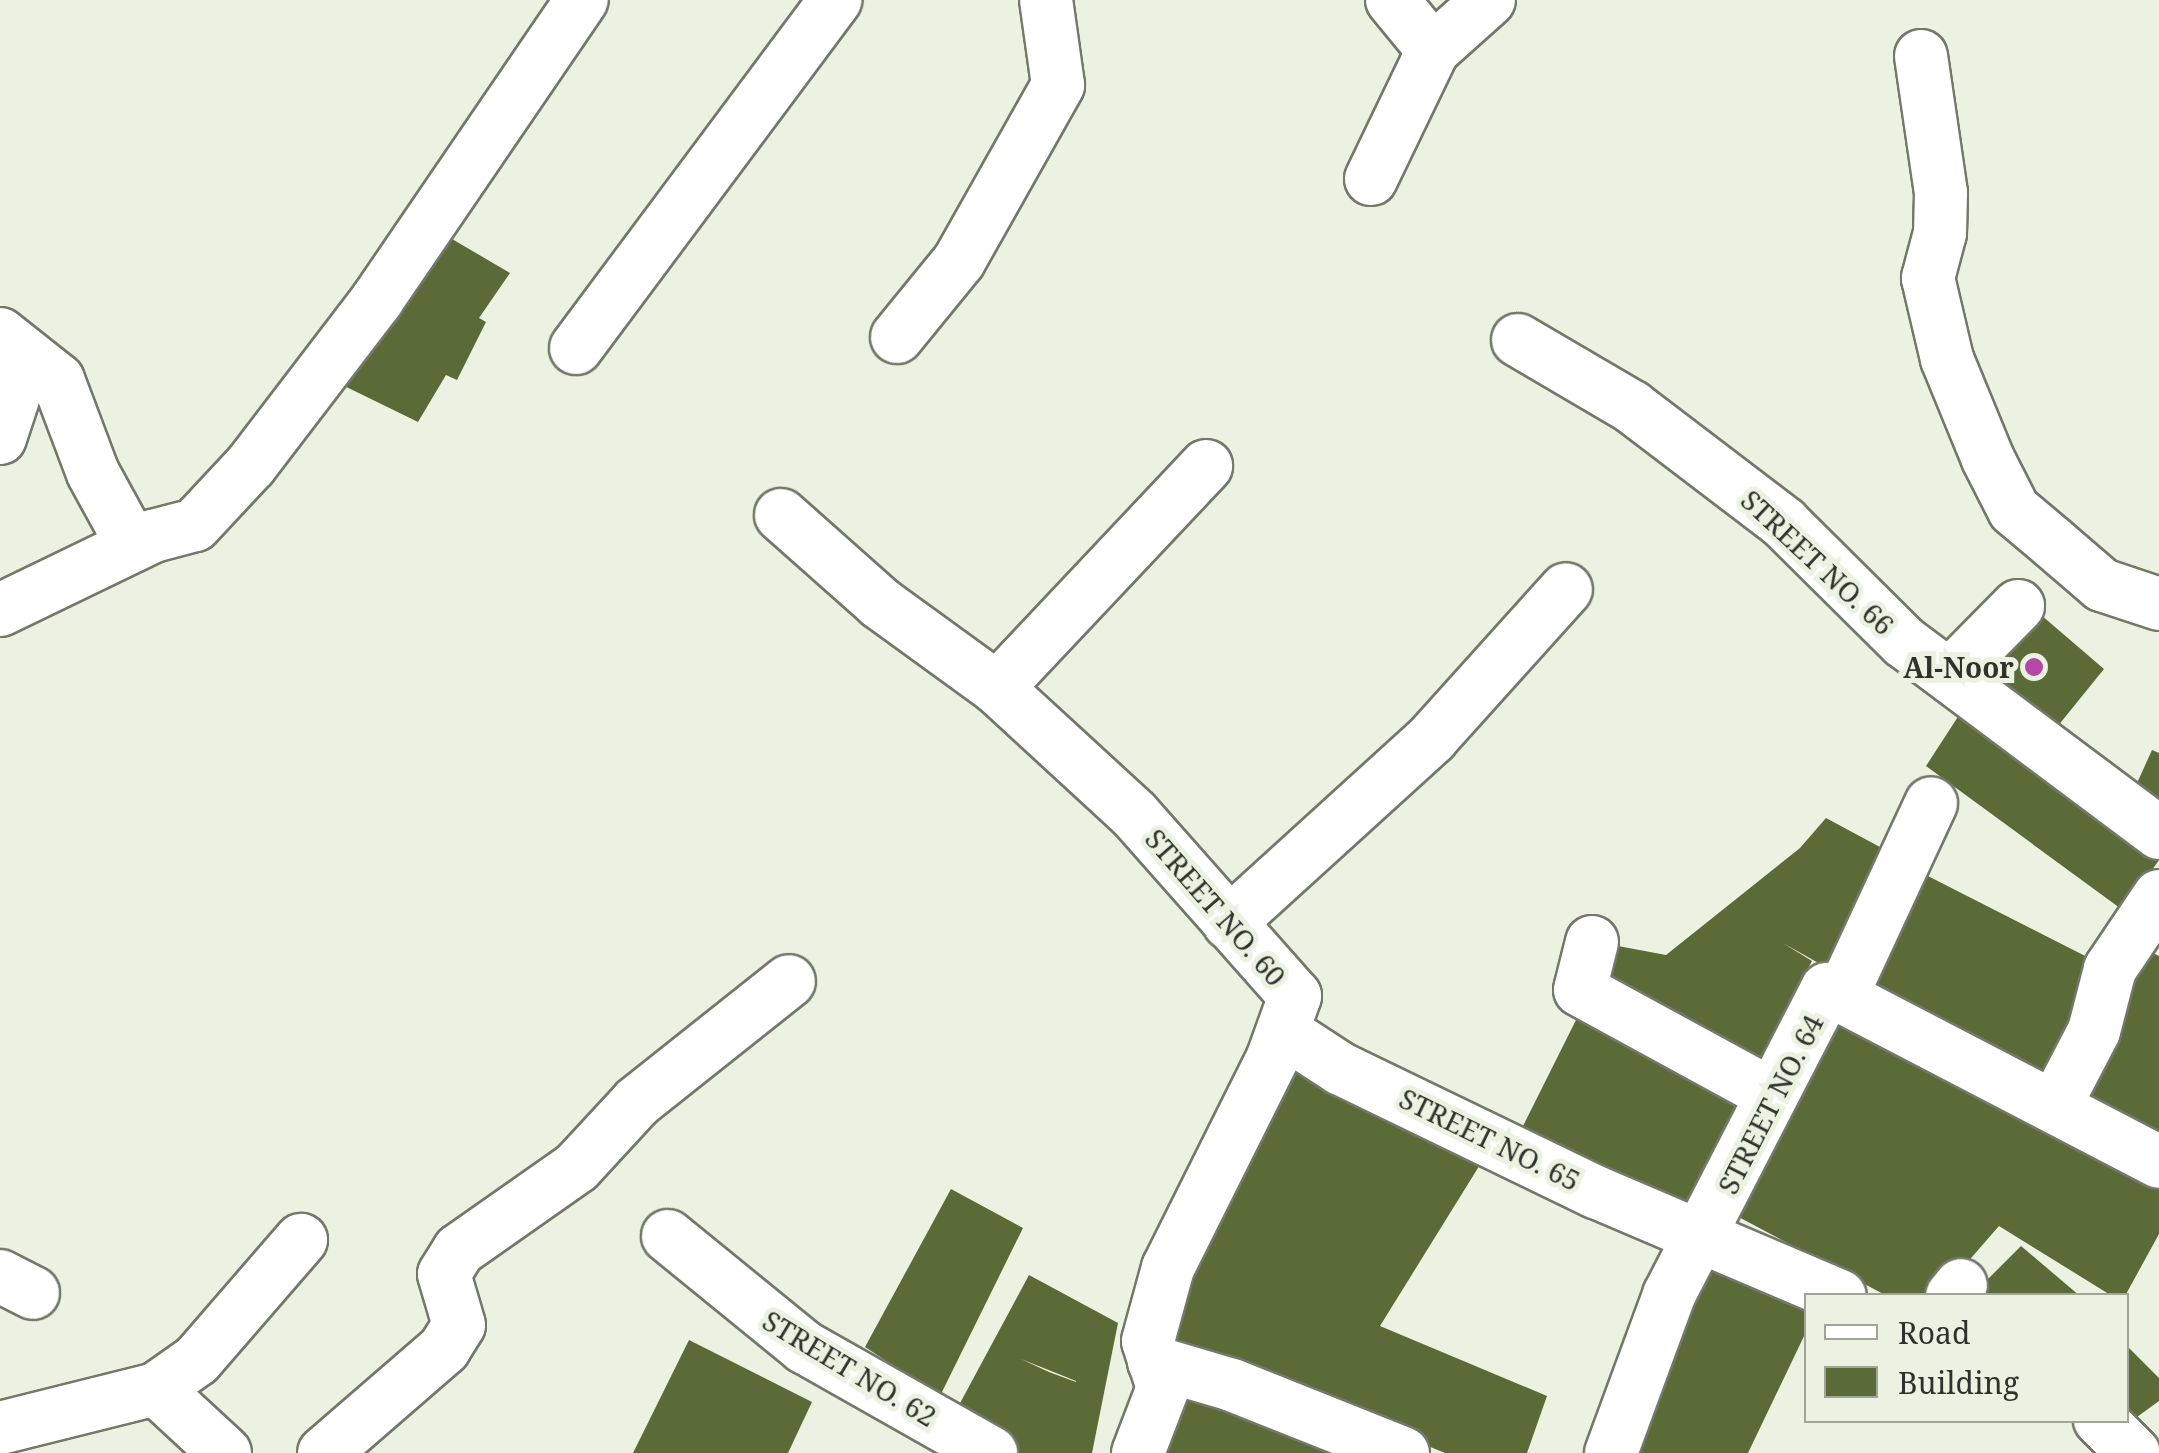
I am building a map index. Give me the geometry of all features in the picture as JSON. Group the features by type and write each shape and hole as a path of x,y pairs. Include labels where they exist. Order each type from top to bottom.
{"street":[{"path":"0,610 133,546 195,525 250,465 377,300 582,0"},
{"path":"576,348 835,0"},
{"path":"897,337 959,261 1058,85 1046,0"},
{"path":"1392,0 1433,50"},
{"path":"1372,179 1433,50 1489,0"},
{"path":"1921,56 1941,193 1940,233 1928,278 1948,359 1988,459 2014,510 2064,553 2102,585 2159,604"},
{"name":"STREET NO. 66","path":"1518,340 1632,408 1784,522 1904,642 2159,832"},
{"path":"0,438 14,345 58,380 93,473 133,546"},
{"path":"997,688 1206,466"},
{"name":"STREET NO. 60","path":"781,515 880,603 997,688 1134,814 1295,996 1284,1032 1168,1268 1148,1341 1162,1388 1138,1453"},
{"path":"1228,923 1432,738 1566,589"},
{"path":"1950,675 2018,606"},
{"path":"1843,993 1931,802"},
{"path":"2056,1104 2094,1031 2110,969 2152,920"},
{"path":"1592,942 1580,990 1771,1094"},
{"path":"324,1453 444,1348 458,1325 444,1274 459,1250 577,1167 636,1102 789,982"},
{"name":"STREET NO. 64","path":"1611,1453 1669,1295 1827,989 1843,993 1957,1058 2056,1104 2159,1162"},
{"name":"STREET NO. 65","path":"1284,1032 1341,1069 1701,1237 1833,1293"},
{"name":"STREET NO. 62","path":"668,1236 804,1347 991,1453"},
{"path":"0,1428 156,1389 197,1360 301,1240"},
{"path":"1154,1362 1232,1385 1381,1449"},
{"path":"156,1389 225,1453"},
{"path":"2103,1423 2134,1453"}],"building":[{"path":"435,229 510,273 479,318 486,322 457,380 446,375 418,422 330,379"},
{"name":"Al-Noor","path":"2027,603 2104,669 2053,732 1964,664"},
{"path":"1963,709 2159,840 2159,860 2124,911 1926,766"},
{"path":"2152,750 2159,753 2159,814 2128,803"},
{"path":"1826,818 1893,854 1836,973 1783,943 1812,961 1755,1069 1590,989 1602,943 1666,955 1800,848"},
{"path":"1920,872 2101,964 2052,1086 1867,996"},
{"path":"2141,947 2159,956 2159,1151 2073,1105"},
{"path":"1583,1006 1745,1092 1686,1219 1521,1130"},
{"path":"1843,1016 2159,1183 2159,1234 2127,1293 2107,1293 1999,1226 1941,1293 1881,1293 1733,1214 1787,1127"},
{"path":"1299,1060 1486,1155 1380,1326 1547,1396 1527,1453 1445,1453 1163,1337"},
{"path":"951,1189 1023,1228 940,1396 865,1347"},
{"path":"2021,1246 2076,1293 1974,1293"},
{"path":"1710,1256 1804,1293 1804,1336 1748,1453 1625,1453"},
{"path":"1029,1275 1118,1323 1092,1453 955,1453 938,1444","holes":["1021,1359 1076,1381 1049,1372"]},
{"path":"689,1340 812,1402 788,1453 633,1453"},
{"path":"2129,1348 2159,1378 2159,1401 2129,1423"},
{"path":"1193,1390 1340,1453 1164,1453"}],"place":[{"name":"Al-Noor","path":"2034,667"}]}
